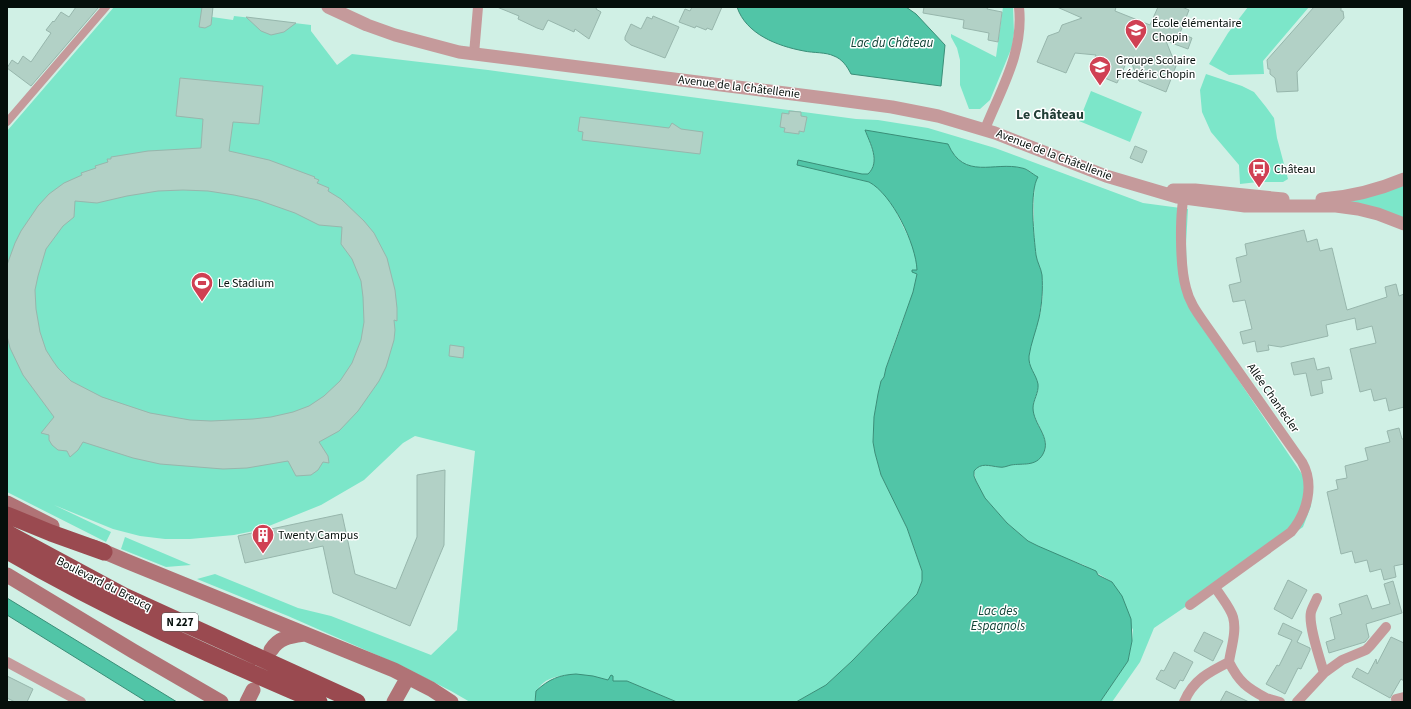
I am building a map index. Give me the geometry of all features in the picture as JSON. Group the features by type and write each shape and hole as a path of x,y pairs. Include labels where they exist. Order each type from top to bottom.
{"highway":[{"path":"7,515 51,534 104,552"},
{"name":"Boulevard du Breucq","path":"7,533 124,596 356,702"},
{"name":"Boulevard du Breucq","path":"7,551 105,604 252,674 319,702"}],"main road":[{"path":"7,502 104,552 408,677 451,702"},
{"path":"7,575 221,702"},
{"path":"271,650 281,639 288,636 305,634"},
{"path":"394,702 408,677"}],"street":[{"path":"7,122 106,7"},
{"name":"Avenue de la Châtellenie","path":"328,7 367,25 395,35 442,48 474,54 892,107 938,116 985,129 1097,173 1162,194 1316,200 1332,199 1358,194 1381,188 1404,179"},
{"path":"474,54 478,7"},
{"path":"985,129 1016,53 1020,34 1019,7"},
{"name":"Avenue de la Châtellenie","path":"1184,194 1246,206 1336,206 1378,214 1404,224"},
{"name":"Allée Chantecler","path":"1184,194 1181,221 1183,273 1189,299 1302,462 1308,482 1308,500 1296,526 1291,532 1190,606"},
{"path":"1215,587 1233,618 1234,632 1229,662 1237,678 1265,700 1280,702"},
{"path":"1317,598 1310,617 1312,630 1324,673"},
{"path":"1298,702 1324,673 1342,660 1366,650 1386,626"},
{"path":"7,662 81,702"},
{"path":"1184,702 1188,693 1198,681 1213,670 1229,662"}],"shaded area":[{"name":"Le Stadium","path":"114,7 213,7 212,17 233,20 234,16 311,25 311,31 337,65 352,54 488,70 856,119 878,120 928,128 995,148 1143,203 1188,209 1186,244 1188,305 1312,489 1311,506 1303,527 1154,628 1140,662 1112,702 1100,702 1128,661 1132,641 1133,630 1112,582 1084,565 1051,553 1028,541 1007,523 985,498 976,481 974,471 982,465 1002,467 1032,463 1043,454 1045,449 1045,438 1033,411 1033,405 1038,388 1029,359 1030,345 1041,310 1043,290 1041,269 1036,256 1035,245 1034,175 1022,168 970,166 963,163 953,154 866,130 874,158 874,164 868,174 798,165 869,182 875,185 892,205 916,257 917,270 913,293 884,377 881,381 874,417 873,442 881,475 907,528 922,571 922,581 917,594 852,661 826,685 796,702 677,702 627,681 613,681 613,676 608,680 575,675 552,678 543,683 537,691 535,702 470,702 404,667 288,616 197,579 215,574 298,608 331,616 431,655 457,630 475,451 415,436 403,443 364,480 321,505 259,530 234,535 190,539 165,539 140,536 113,529 54,505 111,532 106,542 7,492 7,131"},
{"path":"1003,7 1013,7 1014,33 1012,47 990,100 980,109 969,109 960,85 960,60 951,34 996,57"},
{"path":"1248,7 1309,7 1263,61 1264,74 1229,75 1209,64 1228,33"},
{"path":"1206,74 1242,86 1254,92 1266,107 1274,118 1277,138 1288,179 1283,182 1240,184 1239,165 1211,132 1202,112 1200,90"},
{"path":"1091,91 1142,112 1130,142 1079,121"},
{"path":"1404,184 1404,219 1338,200"},
{"path":"125,537 191,565 166,567 121,549"}],"water":[{"name":"Lac du Château","path":"737,7 906,7 916,14 945,45 941,86 851,74 844,63 834,56 794,49 773,42 764,37 747,25"},
{"name":"Lac des Espagnols","path":"865,130 948,144 955,155 962,162 971,166 1011,166 1026,169 1038,177 1035,184 1033,215 1036,255 1042,275 1042,302 1029,360 1038,384 1038,390 1033,405 1034,414 1044,437 1045,448 1040,458 1033,463 1002,467 989,465 979,466 974,471 974,476 985,498 1007,523 1028,541 1096,571 1098,575 1112,582 1122,596 1131,619 1132,641 1128,661 1100,702 796,702 826,685 852,661 917,594 922,581 922,571 907,528 881,475 873,442 874,417 881,381 884,377 913,292 917,274 912,272 912,270 917,270 916,259 901,221 894,208 878,188 869,182 797,165 798,160 868,174 874,164 874,158 872,146"},
{"path":"7,598 177,702 147,702 7,615"},
{"path":"576,674 608,680 611,675 613,676 613,681 627,681 677,702 535,702 536,691 545,683 564,675"}],"building":[{"path":"76,7 99,7 31,86 7,68 12,60 18,64 23,56 31,62 51,33 46,30 53,21 54,22 61,12 69,17"},
{"path":"202,7 213,7 211,25 205,28 199,27"},
{"path":"497,7 597,7 596,9 601,12 589,39 575,29 574,32 548,20 543,30 537,28 518,19 519,16"},
{"path":"692,7 722,7 712,30 707,28 706,30 696,26 695,28 679,22 685,9 690,11"},
{"path":"924,7 988,7 987,9 1002,12 998,42 988,40 989,33 963,28 964,20 923,13"},
{"path":"1057,7 1116,7 1115,11 1150,25 1158,7 1182,7 1189,10 1180,33 1192,38 1188,49 1166,41 1176,66 1166,92 1139,81 1129,57 1117,83 1092,73 1090,69 1096,55 1075,53 1066,73 1037,62 1048,36 1059,32 1062,25 1082,18"},
{"path":"1314,7 1341,7 1344,18 1297,72 1298,91 1277,92 1275,78 1270,74 1267,60"},
{"path":"653,16 679,27 665,58 631,45 625,40 631,24 641,29 647,17 652,19"},
{"path":"246,17 296,23 284,32 271,35 261,31"},
{"path":"180,78 263,86 259,124 233,122 229,151 269,160 315,177 314,178 319,180 317,183 329,188 328,191 341,199 364,221 374,233 387,258 395,290 397,321 394,320 394,340 386,367 379,381 358,411 339,431 319,442 328,456 329,463 323,462 318,470 311,475 296,476 288,461 247,468 223,469 160,464 133,458 83,442 78,450 70,457 67,451 58,450 52,445 49,440 49,435 41,433 54,417 23,375 10,348 7,336 7,265 15,243 21,231 38,206 49,194 64,183 82,175 81,173 96,168 95,166 108,162 107,159 148,151 201,148 203,119 176,116","holes":["158,191 208,191 258,200 295,213 319,225 342,227 341,244 352,259 361,281 364,322 361,340 352,363 340,381 324,396 309,406 293,412 271,417 211,421 190,420 150,413 102,397 71,381 58,368 46,350 40,332 36,309 35,290 46,249 63,226 74,217 75,201 97,203"]},
{"path":"789,111 801,112 801,116 807,117 804,132 799,131 799,134 784,132 785,128 780,127 782,113 789,114"},
{"path":"580,117 669,128 672,123 681,129 703,132 700,154 582,140 583,132 578,131"},
{"path":"1135,146 1147,151 1142,163 1130,158"},
{"path":"1304,230 1307,242 1317,239 1320,251 1332,248 1347,310 1387,297 1385,287 1396,284 1399,296 1404,294 1404,407 1389,411 1386,398 1374,401 1371,389 1360,392 1350,349 1376,343 1372,326 1357,330 1355,318 1326,325 1328,336 1281,347 1268,345 1269,350 1257,352 1255,341 1243,344 1240,332 1252,329 1245,300 1233,302 1229,285 1241,282 1236,258 1247,255 1245,244"},
{"path":"450,345 464,347 463,358 449,356"},
{"path":"1314,358 1317,370 1329,367 1332,379 1321,381 1323,393 1311,396 1306,373 1294,375 1291,363"},
{"path":"1399,428 1402,439 1404,439 1404,564 1394,566 1396,577 1384,580 1381,569 1370,572 1367,560 1355,563 1352,551 1341,554 1327,492 1338,489 1336,480 1347,478 1345,466 1368,460 1365,448 1390,442 1387,431"},
{"name":"Twenty Campus","path":"445,470 444,545 410,626 333,593 323,546 245,563 238,536 342,514 355,574 396,589 417,537 417,475"},
{"path":"1288,580 1307,590 1292,619 1274,609"},
{"path":"1393,581 1402,613 1366,624 1369,637 1365,642 1329,653 1326,642 1335,639 1330,618 1342,614 1339,604 1367,595 1372,609 1390,604 1384,584"},
{"path":"1283,623 1302,632 1297,642 1310,648 1301,669 1298,668 1285,694 1266,684 1277,665 1279,666 1292,640 1278,634"},
{"path":"1204,632 1223,641 1213,661 1194,651"},
{"path":"1391,637 1404,643 1404,681 1401,679 1390,698 1352,677 1357,668 1368,674 1376,659 1377,664"},
{"path":"1174,652 1193,662 1183,681 1180,680 1175,689 1156,679 1161,670 1164,671"},
{"path":"7,676 33,689 27,702 15,702 7,698"},
{"path":"1226,691 1249,702 1220,702"}],"place":[{"name":"École élémentaire Chopin","path":"1136,50"},
{"name":"Groupe Scolaire Frédéric Chopin","path":"1100,86"},
{"name":"Château","path":"1259,188"},
{"name":"Le Stadium","path":"202,302"},
{"name":"Twenty Campus","path":"263,554"}],"district":[{"name":"Le Château","path":"1050,115"}]}
